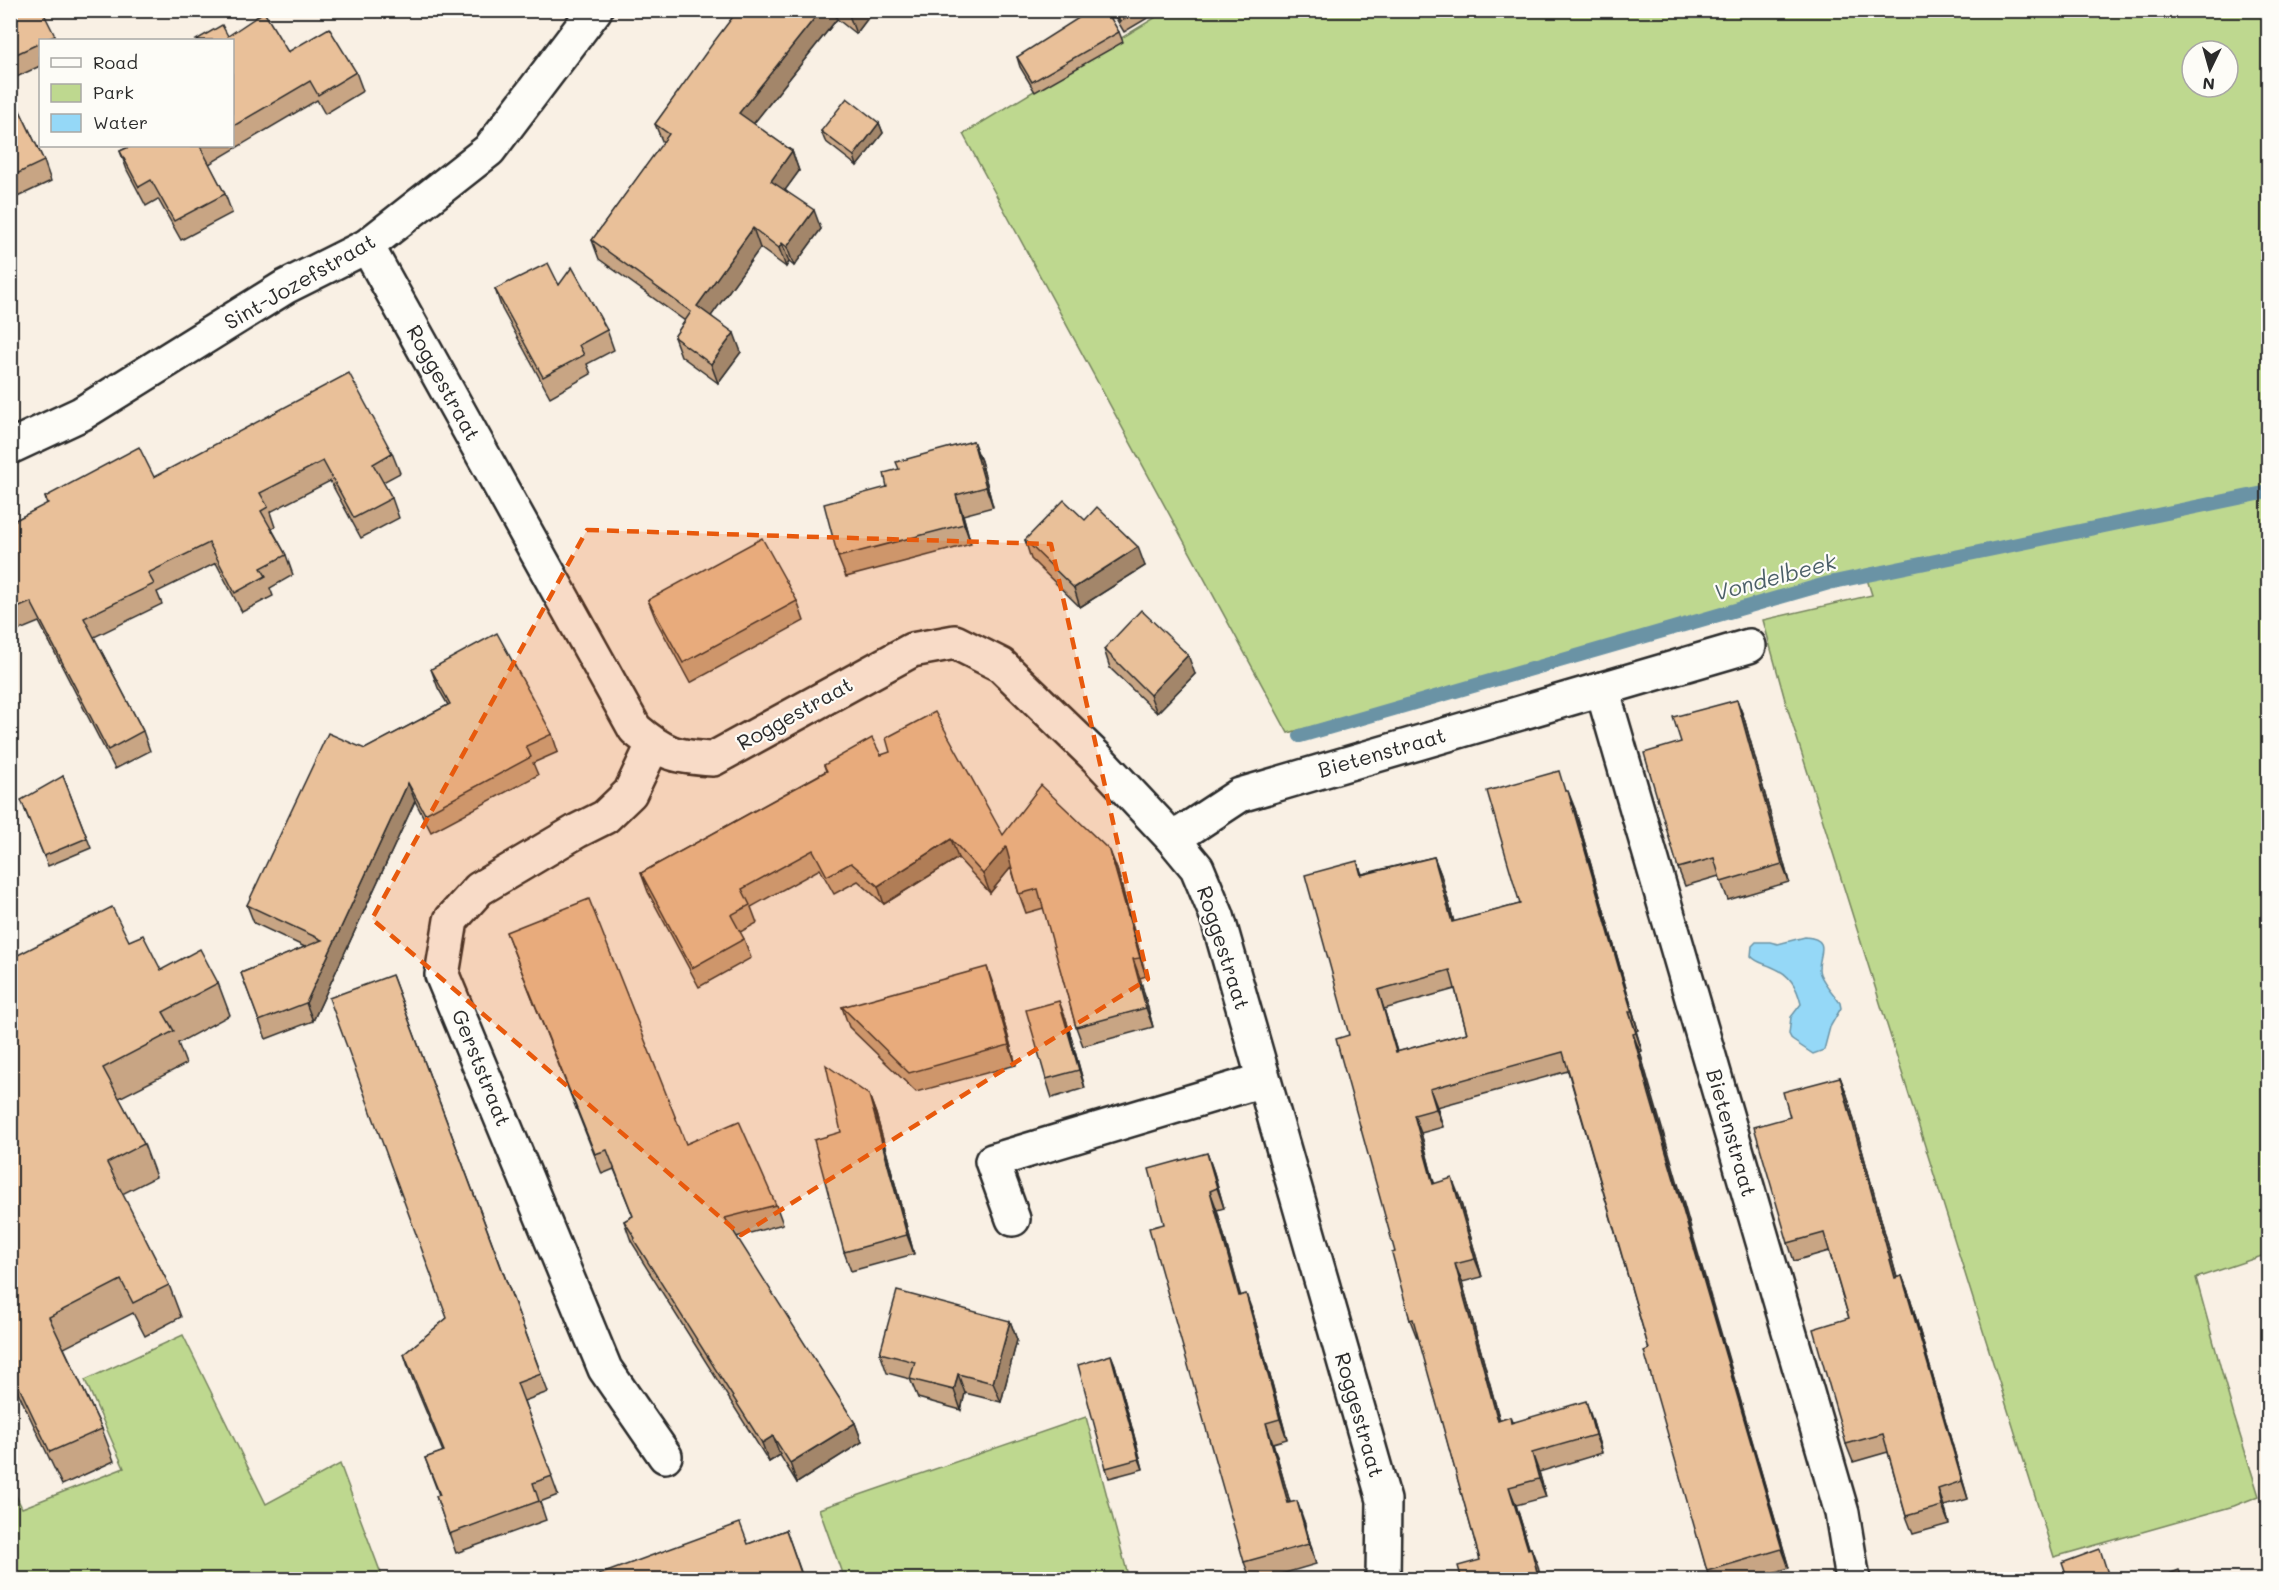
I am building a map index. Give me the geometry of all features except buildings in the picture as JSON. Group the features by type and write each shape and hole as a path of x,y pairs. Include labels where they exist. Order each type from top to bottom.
{"street":[{"name":"Sint-Jozefstraat","path":"10,447 81,414 285,288 368,246 489,150 595,10"},
{"name":"Roggestraat","path":"368,246 635,729 653,745 680,757 712,759 912,650 955,642 1001,665 1096,757 1197,868 1217,916 1384,1500 1383,1580"},
{"name":"Bietenstraat","path":"1173,839 1240,795 1749,646"},
{"name":"Bietenstraat","path":"1602,689 1842,1514 1853,1580"},
{"name":"Gerststraat","path":"653,745 630,793 605,817 479,889 451,920 442,975 605,1369 665,1456"},
{"path":"1013,1219 992,1161 1263,1080"}],"highlighted area":[{"path":"587,530 1051,544 1148,979 741,1235 372,919"}],"green space":[{"path":"1166,11 2268,11 2268,1254 2196,1278 2234,1416 2259,1496 2234,1506 2054,1557 1785,700 1763,620 1872,595 1866,576 1288,733 963,134"},
{"path":"183,1335 266,1504 340,1464 383,1579 11,1579 11,1485 22,1508 124,1468 85,1380"},
{"path":"1086,1417 1129,1579 844,1579 819,1509"}],"water":[{"path":"1805,937 1820,942 1822,951 1820,974 1841,1008 1830,1027 1824,1050 1813,1054 1792,1040 1789,1034 1791,1017 1801,1004 1792,982 1784,973 1758,962 1751,956 1752,946 1756,942 1778,944"}],"waterway":[{"name":"Vondelbeek","path":"1300,736 1829,583 2268,492"}]}
